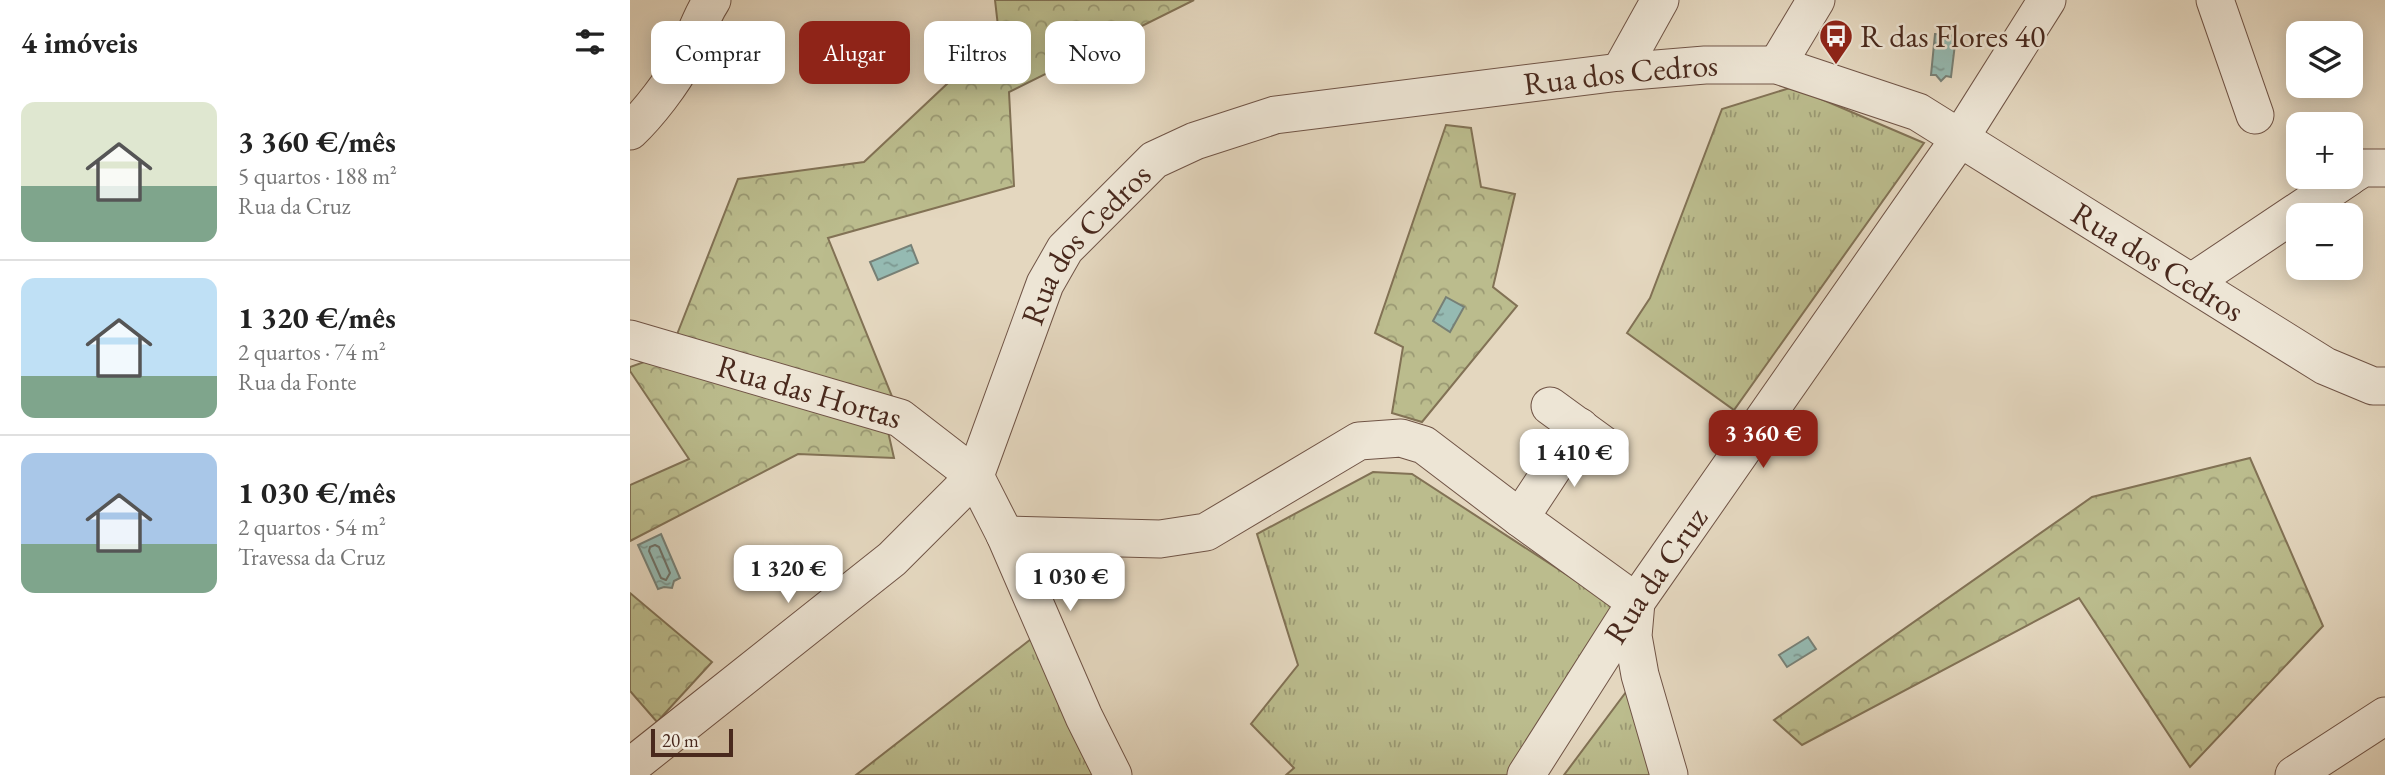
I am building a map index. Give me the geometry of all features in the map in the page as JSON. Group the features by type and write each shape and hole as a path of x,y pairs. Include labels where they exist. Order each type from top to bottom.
{"street":[{"path":"630,131 644,117 683,61 700,20 712,0"},
{"path":"1620,72 1660,0"},
{"path":"1777,65 1816,0"},
{"name":"Rua da Cruz","path":"1526,775 1636,602 1959,138 2048,0"},
{"path":"2215,0 2255,115"},
{"name":"Rua dos Cedros","path":"975,477 1045,284 1065,249 1154,160 1195,141 1275,115 1620,72 1705,65 1777,65 1918,112 2325,366 2373,386 2385,386"},
{"path":"2363,168 2385,168"},
{"path":"2192,282 2331,189"},
{"name":"Rua das Hortas","path":"630,339 900,418 975,477"},
{"path":"1550,405 1609,449"},
{"path":"1520,518 1580,427"},
{"path":"1005,535 1160,538 1206,532 1360,441 1401,438 1424,445 1636,602 1633,636 1640,675 1670,775"},
{"path":"630,767 892,559 975,477 1005,535 1084,717 1113,775"},
{"path":"2294,775 2385,716"}],"green space":[{"path":"995,0 1194,0 1145,24 1145,21 1045,21 1045,74 1031,81 1031,21 997,21"},
{"path":"947,84 1025,84 1009,92 1014,186 828,238 893,399 676,337 738,179 864,162"},
{"path":"1793,87 1924,143 1734,410 1627,333 1650,298 1722,109"},
{"path":"1446,125 1471,128 1481,187 1515,194 1493,287 1517,306 1422,422 1392,413 1403,347 1375,333"},
{"path":"658,357 887,427 894,458 798,454 630,541 630,485 689,459 630,371 630,367"},
{"path":"2250,458 2323,626 2190,767 2079,598 1802,745 1774,720 2092,497"},
{"path":"1373,472 1412,474 1624,612 1509,775 1286,775 1294,768 1251,724 1298,665 1257,534"},
{"path":"630,593 712,662 657,722 630,691"},
{"path":"1031,639 1095,775 856,775"},
{"path":"1632,684 1656,775 1564,775"}],"water":[{"path":"1935,34 1956,36 1951,77 1946,76 1941,81 1936,75 1931,75"},
{"path":"911,245 918,263 878,280 870,262"},
{"path":"1446,297 1464,307 1450,332 1433,321"},
{"path":"661,534 680,578 674,581 672,588 658,589 638,545"},
{"path":"1808,637 1816,649 1787,667 1779,655"}],"place":[{"name":"R das Flores 40","path":"1836,66"}]}
